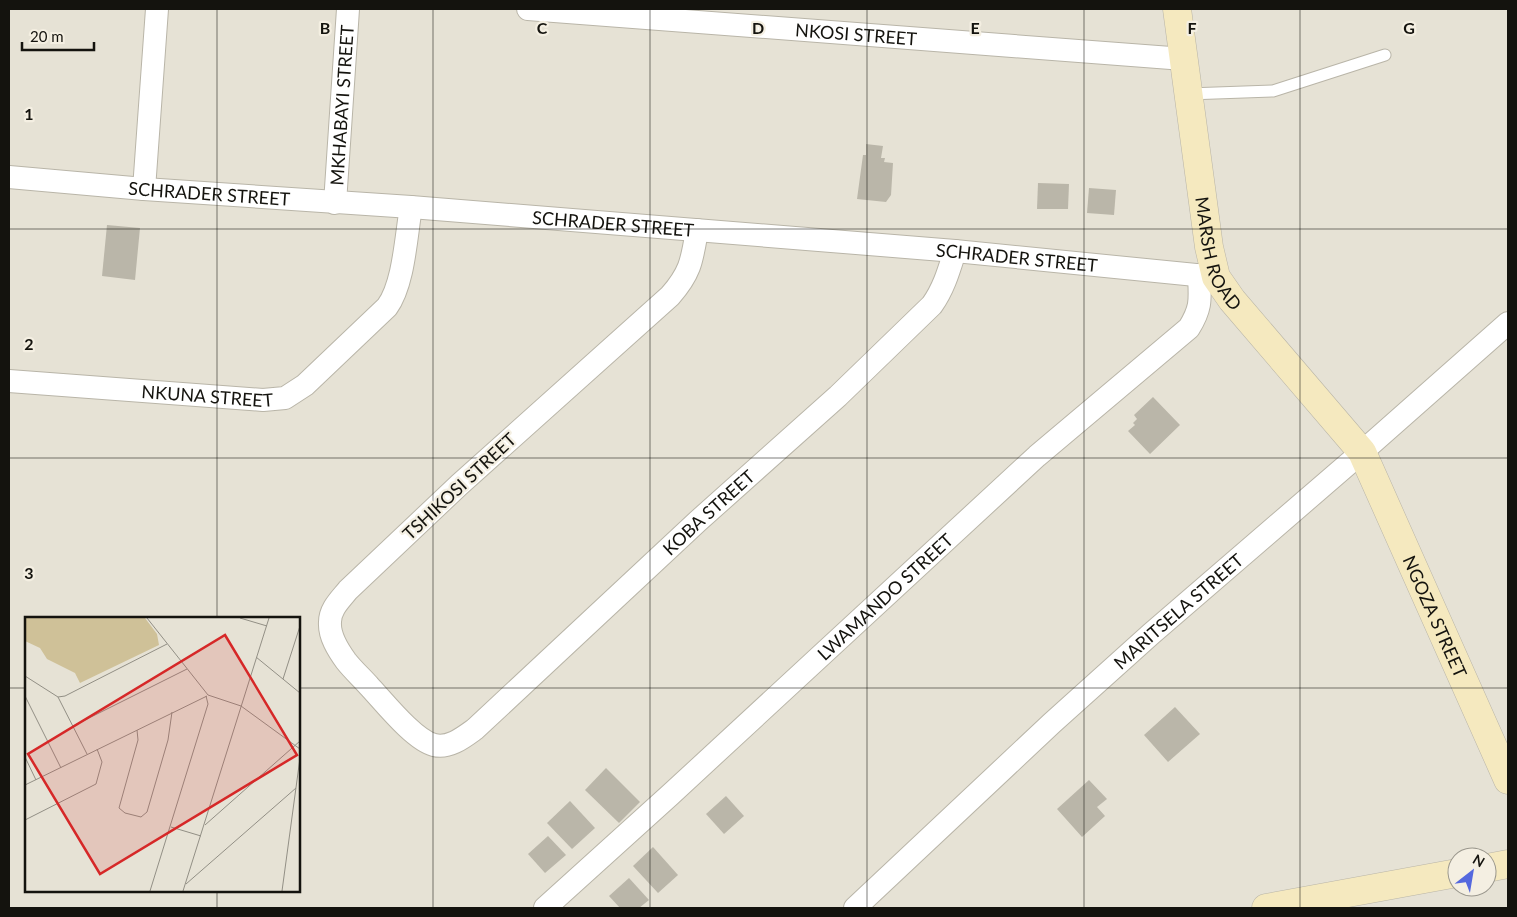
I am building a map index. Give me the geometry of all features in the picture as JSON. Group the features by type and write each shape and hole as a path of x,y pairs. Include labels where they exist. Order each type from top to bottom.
{"street":[{"path":"144,189 157,9"},
{"name":"MKHABAYI STREET","path":"335,202 348,9"},
{"name":"NKOSI STREET","path":"528,9 1184,59"},
{"name":"MARSH ROAD","path":"1177,9 1209,246 1208,276 1232,300 1362,452"},
{"name":"SCHRADER STREET","path":"9,177 954,251 1208,276"},
{"name":"NKUNA STREET","path":"9,381 263,400 285,398 305,385 393,299 399,280 410,207"},
{"name":"TSHIKOSI STREET","path":"435,746 424,740 401,721 347,662 330,632 332,610 348,590 459,485 670,296 682,283 688,272 697,230"},
{"name":"KOBA STREET","path":"435,746 448,745 475,729 691,528 838,396 932,305 943,287 954,251"},
{"name":"LWAMANDO STREET","path":"558,904 1037,456 1189,328 1196,317 1208,276"},
{"name":"MARITSELA STREET","path":"855,908 1150,634 1362,452 1508,323"},
{"name":"NGOZA STREET","path":"1362,452 1508,780"},
{"path":"1266,908 1447,875"}],"lane":[{"path":"1188,94 1273,91 1385,55"}],"building":[{"path":"866,144 883,146 881,158 885,158 884,162 893,163 891,195 886,202 857,199 863,155 866,155"},
{"path":"1038,183 1069,184 1068,209 1037,209"},
{"path":"1089,188 1116,190 1114,215 1087,213"},
{"path":"107,225 140,228 135,280 102,276"},
{"path":"1153,397 1180,425 1150,454 1128,431 1135,425 1133,423 1137,419 1134,415"},
{"path":"1175,707 1200,734 1168,762 1144,735"},
{"path":"606,768 640,802 619,823 585,790"},
{"path":"1089,780 1107,799 1097,807 1105,816 1082,837 1057,809"},
{"path":"726,796 744,816 724,834 706,814"},
{"path":"570,801 595,828 572,849 547,823"},
{"path":"548,836 566,855 545,873 528,854"},
{"path":"653,847 678,875 658,893 633,866"},
{"path":"629,878 649,900 639,908 620,908 609,896"}]}
